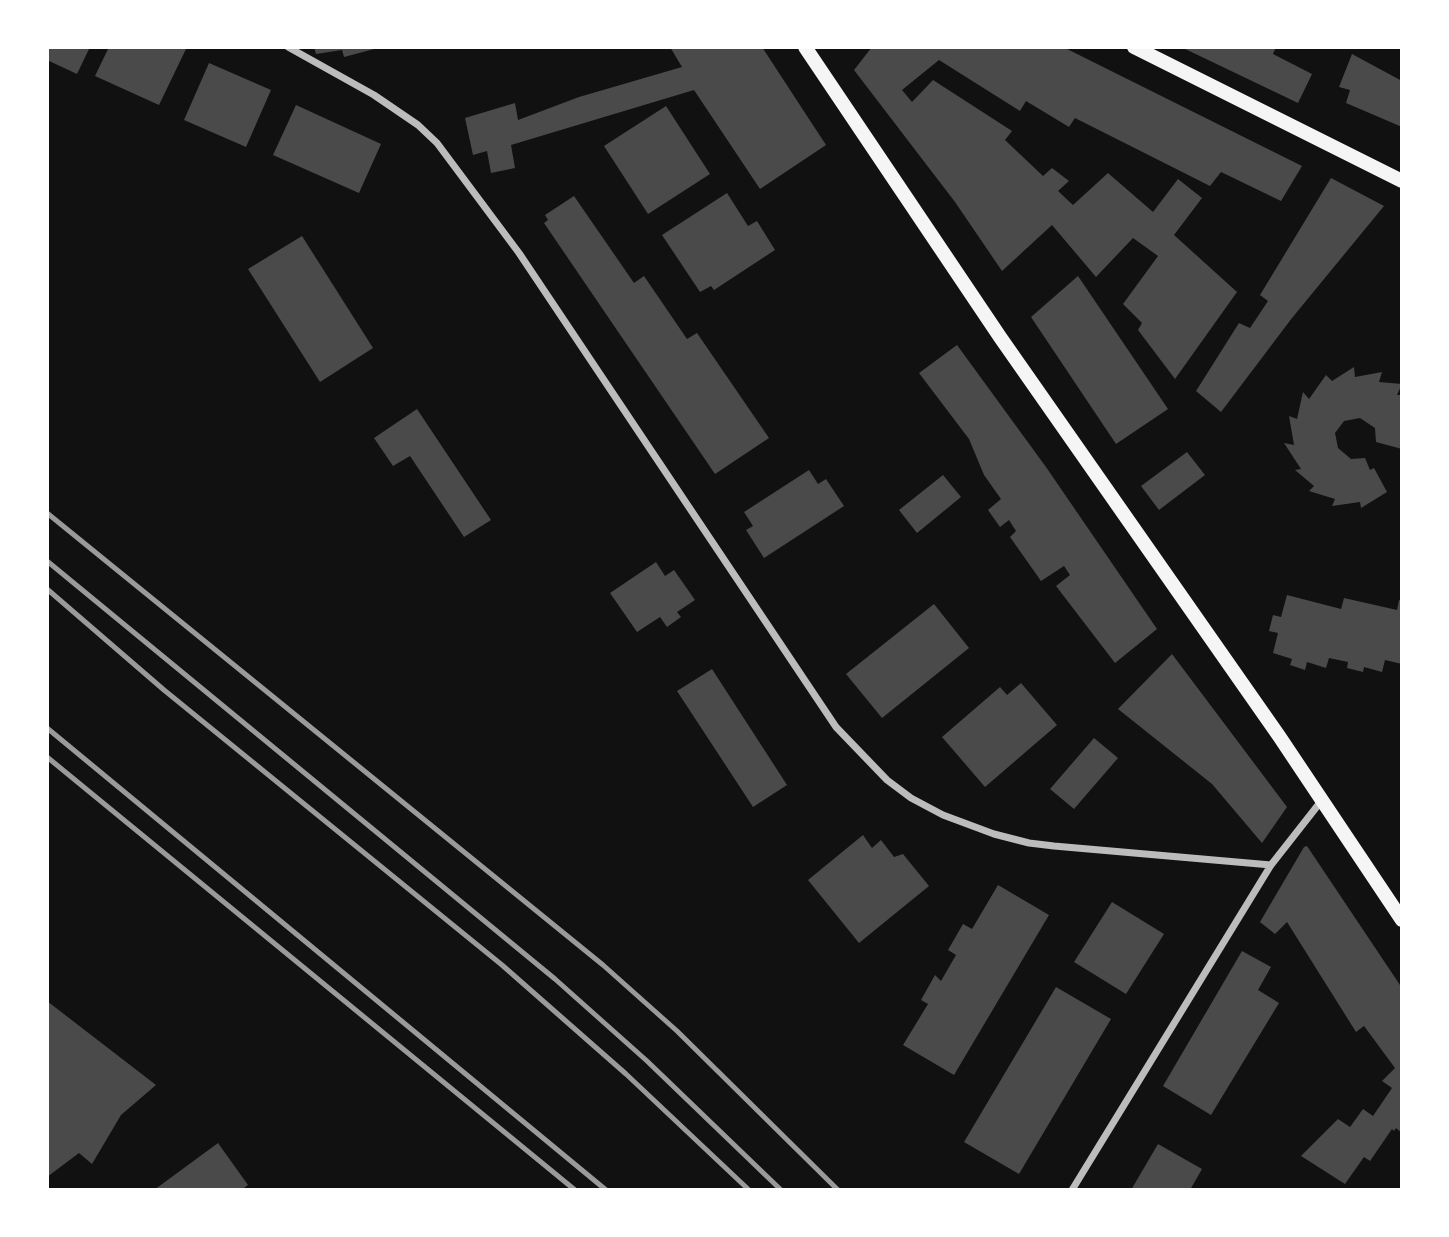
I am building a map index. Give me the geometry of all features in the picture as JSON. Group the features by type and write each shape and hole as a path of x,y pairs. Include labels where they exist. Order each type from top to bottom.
{"main road":[{"path":"805,47 1000,337 1322,800 1402,920"},
{"path":"1134,47 1402,181"}],"street":[{"path":"288,47 374,95 418,125 437,143 519,253 836,727 887,780 928,808 1009,839 1054,846 1271,865"},
{"path":"1072,1190 1271,865 1322,800"}],"building":[{"path":"47,47 90,47 77,74 47,60"},
{"path":"109,47 186,49 159,105 95,76"},
{"path":"314,47 378,48 344,57 342,50 316,54"},
{"path":"670,47 762,47 826,145 760,189 694,90 511,145 515,168 491,173 487,151 473,155 465,118 515,103 518,120 579,97 682,67"},
{"path":"872,47 1063,47 1302,166 1281,201 1221,172 1210,186 1075,118 1069,127 1026,101 1020,111 939,60 902,90 912,102 933,80 1012,131 1005,140 1043,176 1052,168 1069,181 1058,191 1073,205 1108,173 1153,212 1178,179 1202,198 1174,235 1237,292 1175,379 1138,330 1142,323 1123,304 1158,256 1133,238 1096,277 1052,225 1002,271 955,202 854,70"},
{"path":"1181,47 1276,47 1273,54 1312,74 1298,103"},
{"path":"1352,54 1402,81 1402,127 1346,103 1350,90 1339,87"},
{"path":"209,63 271,90 246,147 184,120"},
{"path":"296,105 381,144 359,193 273,155"},
{"path":"666,106 710,174 648,214 604,146"},
{"path":"1331,178 1384,206 1292,318 1221,412 1196,391 1239,323 1250,328 1268,301 1260,295"},
{"path":"727,193 748,226 757,221 775,250 714,290 711,286 700,292 662,235"},
{"path":"574,196 634,283 644,276 687,339 697,333 769,438 715,474 544,223 548,220 545,215"},
{"path":"302,236 373,348 320,382 248,269"},
{"path":"1078,276 1168,409 1116,444 1031,317"},
{"path":"957,345 1046,467 1157,629 1115,663 1056,586 1070,575 1064,566 1041,581 1010,537 1016,531 1009,520 1000,527 988,510 1001,499 984,475 969,439 919,373"},
{"path":"1354,367 1355,377 1382,372 1379,382 1402,384 1397,395 1402,395 1402,449 1376,442 1375,428 1360,418 1344,421 1335,433 1338,448 1351,459 1365,458 1370,470 1374,468 1387,492 1361,508 1360,502 1332,506 1335,499 1309,491 1314,486 1295,470 1301,469 1284,443 1294,445 1289,416 1297,419 1303,392 1309,399 1326,375 1332,381"},
{"path":"417,409 491,520 464,537 410,456 393,466 374,438"},
{"path":"1187,452 1205,475 1159,510 1141,486"},
{"path":"809,470 818,484 826,479 844,506 764,558 746,530 753,526 744,512"},
{"path":"943,475 961,497 917,533 899,510"},
{"path":"656,562 665,576 674,570 695,600 677,612 681,617 667,627 660,617 637,632 610,593"},
{"path":"1287,595 1341,609 1344,598 1397,610 1399,600 1402,601 1402,664 1385,660 1382,672 1364,667 1363,672 1347,668 1348,662 1329,658 1326,668 1307,662 1305,670 1290,665 1292,659 1273,653 1278,633 1269,631 1273,615 1281,617"},
{"path":"934,604 969,648 882,718 846,674"},
{"path":"1172,654 1287,807 1262,843 1212,784 1118,709"},
{"path":"712,669 787,785 753,807 677,691"},
{"path":"1021,683 1057,725 985,787 942,737 1000,687 1007,695"},
{"path":"1094,738 1118,758 1074,809 1050,789"},
{"path":"863,835 872,848 881,840 894,857 903,854 929,886 859,943 808,880"},
{"path":"1307,846 1402,988 1402,1133 1396,1128 1394,1131 1392,1129 1370,1161 1364,1157 1345,1184 1301,1156 1338,1119 1350,1127 1363,1109 1373,1116 1392,1088 1382,1081 1395,1068 1364,1026 1356,1032 1287,922 1275,934 1260,922"},
{"path":"998,885 1049,915 954,1075 903,1045 928,1004 921,1000 935,975 941,981 956,955 948,950 963,924 972,929"},
{"path":"1112,902 1164,934 1126,994 1074,962"},
{"path":"1242,951 1271,967 1258,990 1279,1003 1211,1115 1163,1086"},
{"path":"1056,987 1111,1019 1019,1174 964,1142"},
{"path":"47,1001 156,1085 121,1115 92,1164 79,1153 47,1177"},
{"path":"218,1143 248,1185 241,1190 154,1190"},
{"path":"1158,1144 1202,1169 1190,1190 1131,1190"}],"railway":[{"path":"47,513 603,965 677,1031 838,1190"},
{"path":"47,561 555,979 647,1061 781,1190"},
{"path":"47,589 164,690 502,965 626,1074 749,1190"},
{"path":"47,728 606,1190"},
{"path":"47,757 575,1190"}]}
